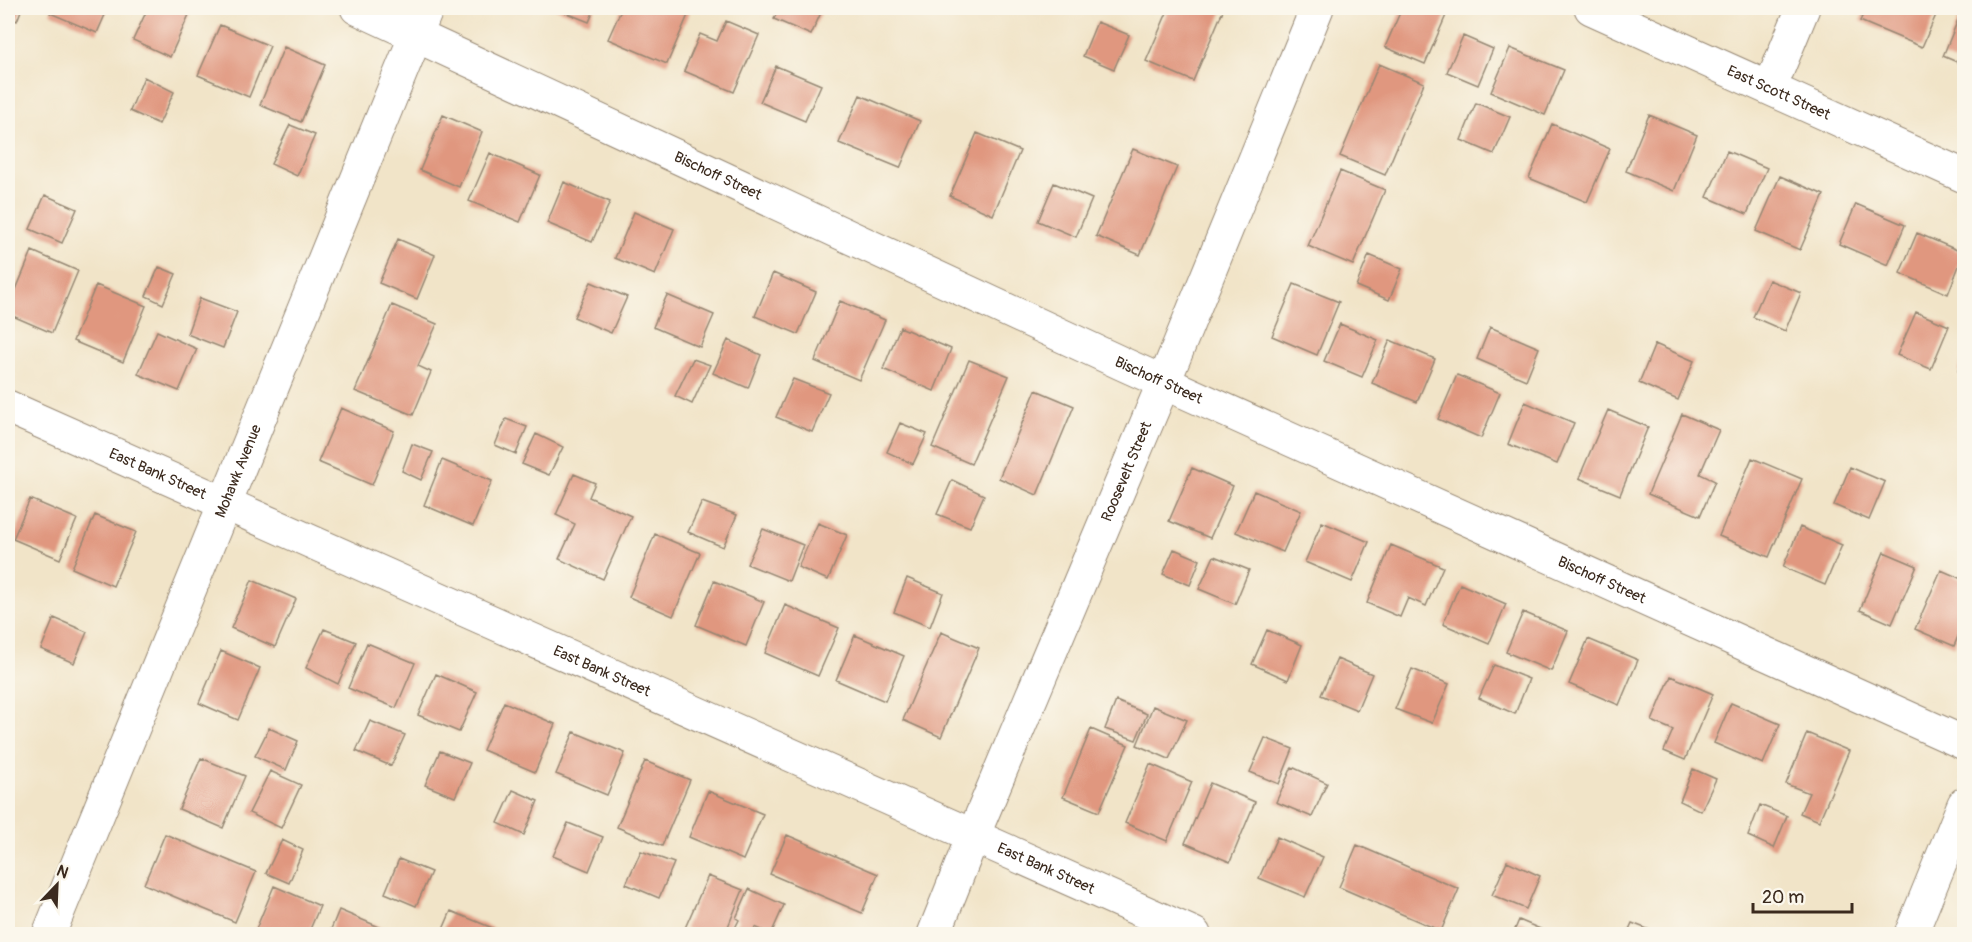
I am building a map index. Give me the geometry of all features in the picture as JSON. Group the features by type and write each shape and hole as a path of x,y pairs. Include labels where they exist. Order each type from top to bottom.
{"street":[{"name":"Bischoff Street","path":"357,8 422,21 1164,382 1965,743"},
{"name":"Roosevelt Street","path":"934,934 1317,8"},
{"name":"East Scott Street","path":"1591,8 1965,176"},
{"path":"1770,88 1803,8"},
{"name":"Mohawk Avenue","path":"50,934 422,21"},
{"name":"East Bank Street","path":"8,406 1194,934"},
{"path":"1911,934 1965,804"}],"building":[{"path":"8,8 22,8 17,21 8,17"},
{"path":"53,8 108,8 97,33 50,13"},
{"path":"148,8 192,8 170,57 133,40"},
{"path":"554,8 595,8 589,22"},
{"path":"622,8 691,8 667,64 608,39"},
{"path":"779,8 823,8 811,35 774,19"},
{"path":"1169,8 1224,8 1193,81 1146,61"},
{"path":"1402,8 1435,8 1447,13 1425,64 1385,47"},
{"path":"1866,8 1939,8 1922,47 1860,21"},
{"path":"1960,15 1964,17 1964,65 1943,56"},
{"path":"726,21 759,35 734,92 684,71 700,34 717,41"},
{"path":"1097,22 1129,35 1114,69 1083,56"},
{"path":"220,25 270,46 249,97 198,75"},
{"path":"1463,36 1493,49 1478,85 1447,72"},
{"path":"284,47 325,65 301,122 260,105"},
{"path":"1510,48 1564,70 1545,115 1491,92"},
{"path":"1379,64 1424,83 1385,175 1340,156"},
{"path":"776,66 821,85 805,121 760,102"},
{"path":"144,77 174,92 159,124 130,111"},
{"path":"860,95 920,121 900,168 839,143"},
{"path":"1476,103 1510,117 1494,154 1461,140"},
{"path":"443,115 482,132 459,187 420,170"},
{"path":"1649,115 1697,135 1674,191 1626,171"},
{"path":"1552,124 1610,149 1587,202 1529,178"},
{"path":"290,125 315,135 297,176 271,164"},
{"path":"977,133 1020,151 993,215 950,196"},
{"path":"1133,149 1177,167 1140,255 1096,236"},
{"path":"1727,151 1767,168 1747,214 1707,197"},
{"path":"490,153 540,175 520,222 469,201"},
{"path":"1340,171 1385,190 1353,265 1308,246"},
{"path":"1780,176 1824,195 1800,250 1756,231"},
{"path":"564,182 610,202 592,242 547,223"},
{"path":"1054,183 1092,199 1076,237 1038,221"},
{"path":"45,195 77,209 62,243 30,229"},
{"path":"1856,204 1905,225 1888,265 1839,244"},
{"path":"634,212 674,229 655,275 615,258"},
{"path":"1917,233 1964,253 1948,294 1900,273"},
{"path":"398,239 435,255 417,299 379,283"},
{"path":"32,251 78,271 52,333 8,314"},
{"path":"1369,255 1402,269 1389,300 1356,286"},
{"path":"159,267 176,274 163,304 146,296"},
{"path":"773,273 816,292 798,334 755,316"},
{"path":"1769,280 1801,293 1785,331 1753,317"},
{"path":"591,282 627,297 611,333 574,317"},
{"path":"1294,284 1339,302 1317,355 1272,336"},
{"path":"96,285 146,306 123,362 73,341"},
{"path":"667,295 714,315 700,347 653,327"},
{"path":"200,298 237,312 223,348 187,334"},
{"path":"840,301 885,320 859,380 815,361"},
{"path":"392,305 437,324 418,366 431,372 413,415 355,391"},
{"path":"1916,312 1949,326 1931,369 1897,355"},
{"path":"1340,324 1378,340 1362,377 1324,361"},
{"path":"900,327 951,349 934,391 883,369"},
{"path":"1490,327 1539,348 1526,380 1477,359"},
{"path":"157,331 197,349 179,391 138,374"},
{"path":"728,340 761,355 748,388 713,373"},
{"path":"1390,340 1435,359 1417,402 1372,383"},
{"path":"1655,344 1694,361 1678,400 1639,383"},
{"path":"1964,355 1964,374 1958,371"},
{"path":"693,359 710,365 692,404 675,396"},
{"path":"969,360 1009,376 971,464 932,447"},
{"path":"1457,375 1500,393 1481,438 1438,419"},
{"path":"793,379 829,393 812,432 776,417"},
{"path":"1036,390 1074,406 1037,495 999,478"},
{"path":"1525,402 1574,423 1557,464 1508,444"},
{"path":"341,408 394,431 372,485 318,462"},
{"path":"1608,410 1648,427 1620,495 1579,478"},
{"path":"1682,414 1719,430 1700,474 1715,481 1700,516 1648,494"},
{"path":"506,419 527,427 516,454 495,445"},
{"path":"900,423 927,434 913,464 887,452"},
{"path":"536,434 563,447 549,475 522,464"},
{"path":"412,444 433,452 421,480 402,471"},
{"path":"1752,458 1802,479 1769,557 1719,536"},
{"path":"442,460 492,481 473,526 424,505"},
{"path":"1850,467 1885,482 1869,520 1834,505"},
{"path":"1192,468 1233,486 1210,538 1169,521"},
{"path":"574,474 595,483 589,497 631,516 603,579 559,559 575,524 556,515"},
{"path":"952,480 984,495 970,527 937,514"},
{"path":"1254,491 1301,511 1283,552 1236,532"},
{"path":"30,499 77,519 60,559 13,539"},
{"path":"702,502 737,515 723,547 688,532"},
{"path":"95,515 136,532 113,586 72,568"},
{"path":"1322,522 1369,542 1352,582 1305,562"},
{"path":"818,523 847,535 828,580 798,567"},
{"path":"1800,527 1842,545 1825,585 1783,567"},
{"path":"763,529 803,545 789,581 747,564"},
{"path":"655,534 700,553 673,616 629,597"},
{"path":"1391,545 1443,567 1426,606 1408,598 1400,617 1367,603"},
{"path":"1174,549 1200,560 1190,585 1163,574"},
{"path":"1884,552 1917,566 1892,624 1860,610"},
{"path":"1214,556 1249,570 1235,604 1199,589"},
{"path":"1941,570 1964,580 1964,622 1954,646 1915,629"},
{"path":"907,578 943,593 930,627 894,612"},
{"path":"252,580 296,599 275,647 231,628"},
{"path":"714,581 764,602 746,646 696,625"},
{"path":"1460,584 1506,604 1489,644 1443,624"},
{"path":"785,605 839,628 818,676 765,653"},
{"path":"1523,612 1568,631 1551,671 1506,652"},
{"path":"54,618 87,632 74,663 41,649"},
{"path":"324,629 356,642 338,684 306,668"},
{"path":"1267,630 1302,645 1288,680 1252,664"},
{"path":"941,632 979,648 941,737 903,720"},
{"path":"855,635 904,656 885,701 836,680"},
{"path":"1588,639 1638,660 1619,705 1569,684"},
{"path":"367,643 415,663 396,708 348,688"},
{"path":"221,651 260,668 238,720 199,703"},
{"path":"1337,659 1372,674 1357,710 1321,695"},
{"path":"1494,665 1529,679 1515,714 1479,698"},
{"path":"1412,669 1449,684 1432,723 1395,709"},
{"path":"436,674 477,692 459,732 418,715"},
{"path":"1671,676 1713,694 1685,760 1664,751 1673,730 1652,721"},
{"path":"1116,701 1147,714 1136,740 1105,729"},
{"path":"504,702 555,724 535,772 483,750"},
{"path":"1731,703 1780,724 1763,764 1714,743"},
{"path":"1153,706 1187,720 1169,759 1137,745"},
{"path":"370,721 405,735 391,766 356,751"},
{"path":"269,728 298,741 286,770 255,756"},
{"path":"1091,729 1128,745 1099,812 1063,797"},
{"path":"574,732 625,753 607,795 556,774"},
{"path":"1807,733 1849,751 1819,821 1800,813 1809,793 1786,784"},
{"path":"1265,738 1293,749 1279,784 1250,772"},
{"path":"440,751 470,763 455,797 425,785"},
{"path":"201,758 245,776 223,828 179,809"},
{"path":"645,761 690,780 662,846 617,827"},
{"path":"1150,764 1192,782 1167,841 1125,823"},
{"path":"1292,767 1327,783 1312,817 1276,802"},
{"path":"1693,769 1716,779 1701,811 1680,801"},
{"path":"270,771 301,785 281,828 249,813"},
{"path":"1210,783 1255,802 1230,862 1185,843"},
{"path":"513,790 538,801 524,835 498,823"},
{"path":"708,791 763,814 743,860 689,837"},
{"path":"1760,805 1787,816 1774,848 1748,836"},
{"path":"568,823 603,837 589,871 553,856"},
{"path":"165,834 256,872 235,922 144,884"},
{"path":"787,835 878,874 862,913 770,874"},
{"path":"1277,837 1323,857 1305,897 1259,878"},
{"path":"282,840 303,850 289,883 266,873"},
{"path":"1357,845 1459,889 1441,931 1339,887"},
{"path":"641,851 674,863 659,898 626,884"},
{"path":"399,859 431,872 416,906 385,893"},
{"path":"1507,861 1540,876 1526,909 1492,895"},
{"path":"708,876 743,890 725,934 701,934 685,928"},
{"path":"274,886 320,906 308,934 269,934 256,929"},
{"path":"749,889 784,905 771,934 755,927 752,934 732,934 739,920 736,918"},
{"path":"339,910 391,932 390,934 329,934"},
{"path":"451,911 507,934 441,934"},
{"path":"1519,920 1552,934 1513,934"},
{"path":"1632,923 1655,932 1654,934 1627,934"}]}
